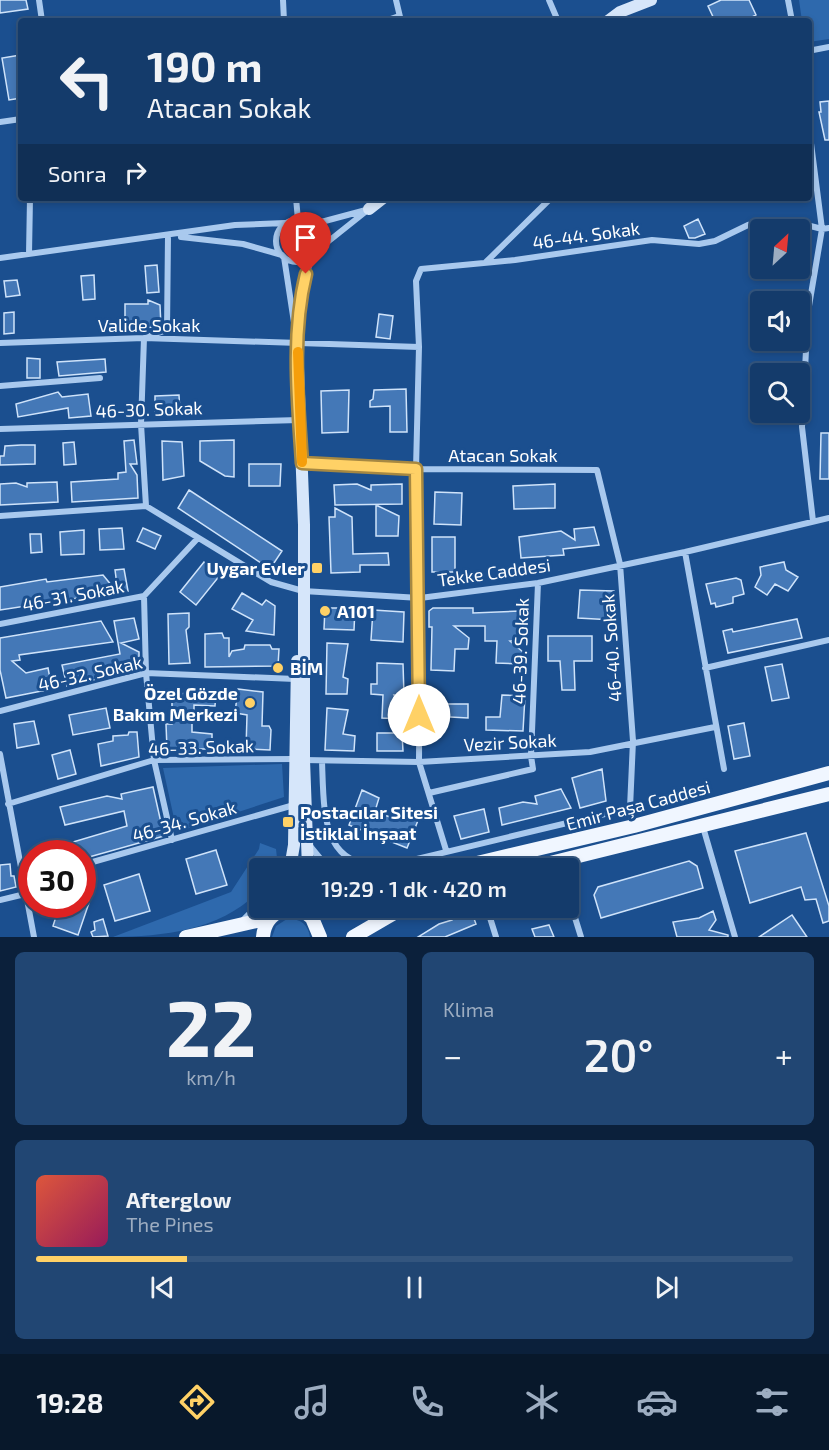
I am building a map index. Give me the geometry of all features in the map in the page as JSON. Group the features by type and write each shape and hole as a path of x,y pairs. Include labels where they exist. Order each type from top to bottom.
{"main road":[{"name":"Emir Paşa Caddesi","path":"498,858 634,826 829,773"},
{"name":"Emir Paşa Caddesi","path":"579,860 829,794"},
{"path":"186,937 256,918"},
{"path":"263,937 271,918"},
{"path":"314,918 320,937"},
{"path":"353,937 386,918"}],"street":[{"path":"39,0 42,18"},
{"path":"283,0 284,18"},
{"path":"396,0 400,18"},
{"path":"549,0 557,18"},
{"path":"612,18 651,0"},
{"path":"788,0 791,18"},
{"path":"812,50 829,47"},
{"path":"0,122 18,119"},
{"path":"812,146 825,229 808,312 802,427 813,521"},
{"path":"28,254 30,201"},
{"path":"296,201 298,220"},
{"path":"168,236 220,240 298,261 313,253 379,201"},
{"path":"486,263 547,201"},
{"path":"310,225 369,209"},
{"path":"0,258 235,225 285,224 298,220 310,225 317,237 300,300 297,342 302,463 303,591 299,760 292,858"},
{"name":"46-44. Sokak","path":"419,347 416,281 421,269 486,263 652,240 699,244 765,221 799,223 825,229"},
{"path":"285,224 279,230 276,240 283,256 297,342"},
{"path":"0,516 146,506 141,424 144,338 167,330 168,236"},
{"name":"Valide Sokak","path":"0,343 144,338 419,347"},
{"path":"419,347 416,469 420,598 419,762 446,850"},
{"path":"0,386 100,378"},
{"name":"46-30. Sokak","path":"0,429 299,420"},
{"name":"Atacan Sokak","path":"302,463 416,469 597,470"},
{"name":"46-40. Sokak","path":"597,470 620,564 633,741 630,808 634,826"},
{"name":"Tekke Caddesi","path":"146,506 271,582 303,591 420,598 537,583 685,552 829,518"},
{"name":"46-31. Sokak","path":"0,624 144,596 198,538"},
{"path":"685,552 724,769"},
{"name":"46-39. Sokak","path":"531,756 537,583"},
{"path":"303,591 295,679 299,760 308,858"},
{"path":"144,596 146,673 154,760 172,840"},
{"path":"705,668 829,640"},
{"name":"46-32. Sokak","path":"0,711 146,673 295,679"},
{"name":"Vezir Sokak","path":"299,760 419,762 590,752 633,741 715,727"},
{"path":"0,754 18,856"},
{"path":"429,793 527,772 533,769 531,756"},
{"name":"46-33. Sokak","path":"8,804 154,760 299,760"},
{"path":"322,761 326,829 330,839 347,856 361,864 378,866 630,808"},
{"name":"46-34. Sokak","path":"96,862 294,805"},
{"path":"703,827 735,937"},
{"path":"308,843 320,858"},
{"path":"288,858 294,845"},
{"path":"0,900 18,896"},
{"path":"239,923 249,913"},
{"path":"30,918 34,937"},
{"path":"490,918 496,937"},
{"path":"575,918 581,937"}],"shaded area":[{"path":"799,0 829,0 829,39 812,42 812,18 802,18"},
{"path":"282,764 284,797 177,832 163,768"},
{"path":"260,843 276,849 277,858 253,858"},
{"path":"249,864 249,900 228,914 192,928 172,932 113,937 231,892"},
{"path":"287,919 303,923 310,937 272,937 276,926"}],"building":[{"path":"0,0 26,0 28,9 0,13"},
{"path":"721,0 749,0 756,15 750,18 714,18 708,6"},
{"path":"18,55 18,98 9,100 2,58"},
{"path":"829,101 829,140 825,140 819,112 821,112 820,102"},
{"path":"698,219 705,234 689,238 684,226"},
{"path":"157,265 159,292 147,293 145,266"},
{"path":"94,275 95,299 83,300 81,276"},
{"path":"17,280 20,295 6,297 4,281"},
{"path":"148,300 160,305 161,327 125,328 125,304 148,304"},
{"path":"14,312 14,333 4,334 4,313"},
{"path":"379,314 393,316 390,339 376,337"},
{"path":"27,358 40,359 40,378 27,378"},
{"path":"105,359 106,372 59,376 57,362"},
{"path":"406,389 407,432 390,432 390,406 370,407 374,390"},
{"path":"349,390 348,432 322,433 321,391"},
{"path":"58,392 62,397 88,394 91,416 69,418 68,408 18,417 16,404"},
{"path":"179,395 180,414 155,415 155,396"},
{"path":"821,433 829,433 829,479 820,479"},
{"path":"134,440 137,464 130,464 137,475 138,498 72,502 71,482 118,479 118,473 126,472 124,441"},
{"path":"234,440 234,477 225,476 200,461 200,441"},
{"path":"162,441 182,442 184,476 163,480"},
{"path":"74,442 76,464 64,465 63,443"},
{"path":"35,445 35,464 0,465 0,456 4,456 5,446"},
{"path":"249,464 281,464 280,486 249,486"},
{"path":"57,482 58,502 0,505 0,484 16,483 27,487 27,483"},
{"path":"357,484 371,490 371,485 402,484 402,504 335,505 334,485"},
{"path":"555,484 555,508 514,509 513,486"},
{"path":"189,490 282,551 270,569 178,508"},
{"path":"435,492 462,493 461,525 434,524"},
{"path":"376,505 399,516 398,536 376,536"},
{"path":"335,508 352,517 353,554 388,553 389,565 360,565 360,572 331,573 329,517 335,517"},
{"path":"594,527 599,545 563,549 564,555 521,558 519,537 561,531 575,540 574,529"},
{"path":"122,528 124,549 100,550 99,529"},
{"path":"143,528 161,536 155,549 137,541"},
{"path":"84,530 84,554 61,555 60,532"},
{"path":"30,534 41,534 42,552 31,553"},
{"path":"432,537 455,537 455,572 432,572"},
{"path":"204,562 221,574 196,605 180,592"},
{"path":"784,562 786,570 798,577 788,591 775,584 767,595 755,587 761,575 760,567"},
{"path":"124,569 128,591 118,592 115,570"},
{"path":"103,575 117,592 0,610 0,587 46,579 47,582"},
{"path":"736,578 741,580 744,594 733,597 733,603 716,607 715,603 711,604 706,584"},
{"path":"580,590 614,591 613,620 578,618"},
{"path":"242,593 262,605 266,600 275,606 274,635 246,631 253,620 232,609"},
{"path":"325,608 355,608 354,630 324,629"},
{"path":"433,608 473,608 473,613 519,611 520,617 524,618 524,636 521,640 510,641 523,652 523,664 496,663 497,641 485,641 485,626 454,626 469,638 468,649 455,649 454,671 431,670 432,627 429,627 429,611"},
{"path":"373,610 404,612 403,642 371,640"},
{"path":"189,613 189,627 186,630 190,663 169,664 168,614"},
{"path":"134,618 139,639 121,643 139,652 139,669 67,686 62,665 120,654 114,621"},
{"path":"797,619 802,638 728,653 723,631 732,629 733,632"},
{"path":"101,621 113,642 19,655 20,660 12,661 26,673 48,668 52,689 6,698 0,670 0,638"},
{"path":"222,633 224,638 229,638 229,657 232,651 244,649 245,645 270,645 272,649 279,649 278,666 205,667 205,634"},
{"path":"548,636 592,636 592,661 574,661 575,690 562,690 560,661 548,661"},
{"path":"327,643 348,644 343,677 348,679 347,694 326,694"},
{"path":"377,663 403,664 404,695 394,695 403,710 402,719 382,718 383,695 371,694 371,684 377,684"},
{"path":"782,664 789,698 772,701 765,667"},
{"path":"238,689 263,692 262,726 269,726 271,730 270,750 246,749 247,715 235,713"},
{"path":"216,692 215,706 194,705 194,715 192,715 192,732 212,734 212,749 167,749 166,724 172,724 172,694"},
{"path":"502,695 525,696 523,731 486,730 486,717 500,717"},
{"path":"432,704 468,704 468,718 432,716"},
{"path":"106,708 110,728 73,735 69,715"},
{"path":"327,708 348,710 343,734 355,736 354,751 325,750"},
{"path":"34,721 39,744 17,748 14,724"},
{"path":"744,723 750,756 734,759 728,726"},
{"path":"129,732 137,732 139,757 101,766 98,744 113,741 113,736 128,735"},
{"path":"377,733 402,733 403,751 377,751"},
{"path":"70,750 76,774 58,779 52,755"},
{"path":"602,769 606,801 580,808 572,778"},
{"path":"153,787 164,836 96,855 96,840 80,840 127,826 124,811 65,825 60,807 107,796 122,799 121,794"},
{"path":"561,789 571,808 502,825 499,808 523,802 537,804 535,796"},
{"path":"362,790 379,798 375,811 397,820 404,806 421,813 407,848 349,825"},
{"path":"484,809 489,832 461,839 454,816"},
{"path":"806,833 829,906 829,921 823,923 816,899 805,900 801,887 750,903 735,851"},
{"path":"216,850 227,885 196,894 186,859"},
{"path":"689,861 697,866 703,888 601,918 594,895 598,887"},
{"path":"10,864 11,876 14,876 16,887 0,891 0,865"},
{"path":"139,874 150,911 115,921 104,885"},
{"path":"713,911 716,920 709,930 728,935 728,937 677,937 673,922 699,918"},
{"path":"792,915 807,937 759,937"},
{"path":"56,918 84,918 78,935 53,926"},
{"path":"451,918 474,918 476,924 445,937 418,937 439,924 452,920"},
{"path":"103,919 108,936 93,937 91,932 95,930 94,922"},
{"path":"549,925 554,937 535,937 532,929"}],"slow traffic":[{"path":"298,352 302,462"}],"place":[{"name":"Uygar Evler","path":"317,568"},
{"name":"A101","path":"325,611"},
{"name":"BİM","path":"278,668"},
{"name":"Özel Gözde Bakım Merkezi","path":"250,703"},
{"name":"Postacılar Sitesi İstiklal İnşaat","path":"288,822"}],"route":[{"path":"306,274 300,300 297,342 302,463 416,469 420,598 419,715"}]}
